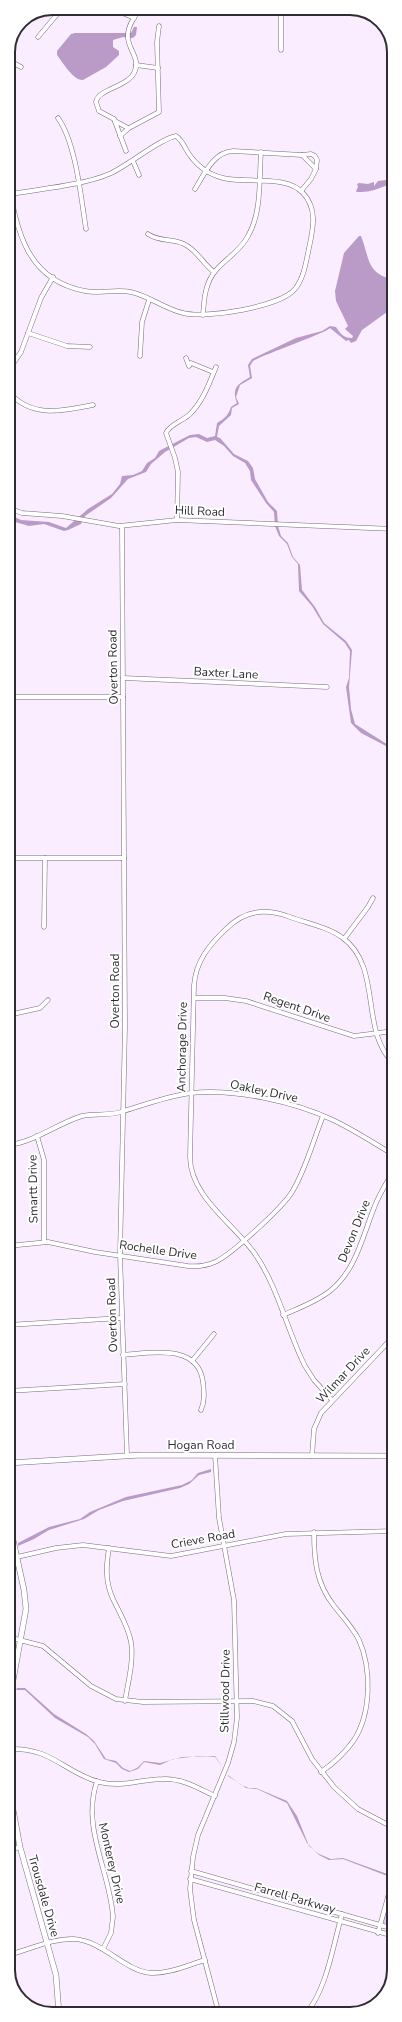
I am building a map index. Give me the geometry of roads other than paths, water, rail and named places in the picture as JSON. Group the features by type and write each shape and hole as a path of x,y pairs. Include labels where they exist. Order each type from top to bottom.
{"street":[{"path":"38,37 55,15"},
{"path":"127,15 134,18"},
{"path":"128,128 98,110 96,99 130,78 136,65 127,38 136,15"},
{"path":"280,50 281,15"},
{"path":"120,136 128,128 159,112 159,26"},
{"path":"15,64 21,67"},
{"path":"136,65 158,68"},
{"path":"58,118 68,137 86,229"},
{"path":"115,120 126,151"},
{"path":"15,194 104,176 133,161 169,138 176,136 195,162 206,171 231,180 286,183 301,191 311,204 314,220 305,265 296,287 288,296 276,301 217,314 203,315 181,313 128,292 80,290 53,277 36,263 23,244 15,220"},
{"path":"194,189 215,159 223,153 230,151 302,155 311,154 316,156 316,170 301,191"},
{"path":"203,315 206,290 214,272 240,248 248,236 257,212 261,152"},
{"path":"302,155 316,170"},
{"path":"133,161 139,175"},
{"path":"148,234 158,240 176,241 186,245 214,272"},
{"path":"15,362 20,355 41,298 53,277"},
{"path":"140,356 142,322 149,300"},
{"path":"28,333 67,346 90,347"},
{"path":"186,358 189,366 191,363 213,372"},
{"path":"177,520 178,472 166,432 189,416 196,407 204,395 216,367"},
{"path":"15,397 27,406 47,412 60,412 93,405"},
{"name":"Hill Road","path":"15,510 22,513 75,518 122,526 177,520 387,529"},
{"name":"Overton Road","path":"122,526 124,1111 120,1255 121,1318 127,1455"},
{"name":"Baxter Lane","path":"123,678 327,687"},
{"path":"15,697 123,697"},
{"path":"15,858 124,858"},
{"path":"44,858 44,927"},
{"path":"344,939 369,906 373,898"},
{"name":"Anchorage Drive","path":"332,1400 307,1370 263,1267 243,1240 204,1195 193,1178 190,1163 194,998 195,973 201,957 218,936 234,921 245,915 263,911 279,914 328,930 344,939 355,951 363,965 376,1034 382,1050 387,1056"},
{"name":"Regent Drive","path":"194,998 243,1000 346,1034 360,1036 387,1032"},
{"path":"15,1013 38,1008 48,1000"},
{"name":"Oakley Drive","path":"15,1143 37,1136 79,1117 124,1111 192,1093 223,1092 246,1095 305,1109 360,1134 387,1151"},
{"name":"Rochelle Drive","path":"15,1245 44,1242 188,1266 201,1266 221,1258 243,1240 289,1196 298,1180 323,1116"},
{"name":"Smartt Drive","path":"37,1136 43,1151 44,1163 44,1242"},
{"name":"Devon Drive","path":"283,1315 326,1295 346,1274 356,1256 376,1202 387,1182"},
{"path":"15,1325 121,1318"},
{"path":"192,1361 214,1334"},
{"name":"Wilmar Drive","path":"312,1456 314,1426 322,1412 387,1343"},
{"path":"123,1355 172,1353 192,1361 199,1370 202,1379 204,1401 201,1410"},
{"path":"15,1391 125,1384"},
{"name":"Hogan Road","path":"15,1463 127,1455 387,1456"},
{"name":"Stillwood Drive","path":"215,1455 217,1503 234,1600 236,1729 232,1750 215,1796 198,1835 190,1879 192,1912 217,2007"},
{"name":"Crieve Road","path":"17,1557 75,1545 168,1556 276,1535 314,1532 387,1531"},
{"path":"314,1532 314,1561 319,1581 328,1599 357,1636 363,1651 367,1673 365,1705 359,1730 346,1751 321,1772"},
{"path":"15,1548 26,1604 22,1639 15,1674"},
{"path":"109,1548 107,1569 108,1582 114,1600 127,1628 131,1643 132,1660 125,1700"},
{"path":"15,1638 46,1648 99,1691 125,1700 143,1702 236,1700 264,1702 286,1715 296,1727 308,1752 321,1772 350,1803 387,1824"},
{"path":"15,1749 27,1748 42,1753 97,1781 122,1784 156,1779 172,1779 189,1784 215,1796"},
{"name":"Monterey Drive","path":"97,1781 92,1803 92,1820 114,1917 112,1930 103,1949"},
{"name":"Trousdale Drive","path":"15,1820 20,1847 56,1975 58,2007"},
{"path":"15,1848 20,1847"},
{"path":"191,1871 387,1928"},
{"name":"Farrell Parkway","path":"190,1879 387,1935"},
{"path":"378,1933 387,1900"},
{"path":"311,2007 322,1986 342,1914"},
{"path":"15,1953 47,1943 76,1939 90,1943 136,1968 152,1973 205,1960"}]}
